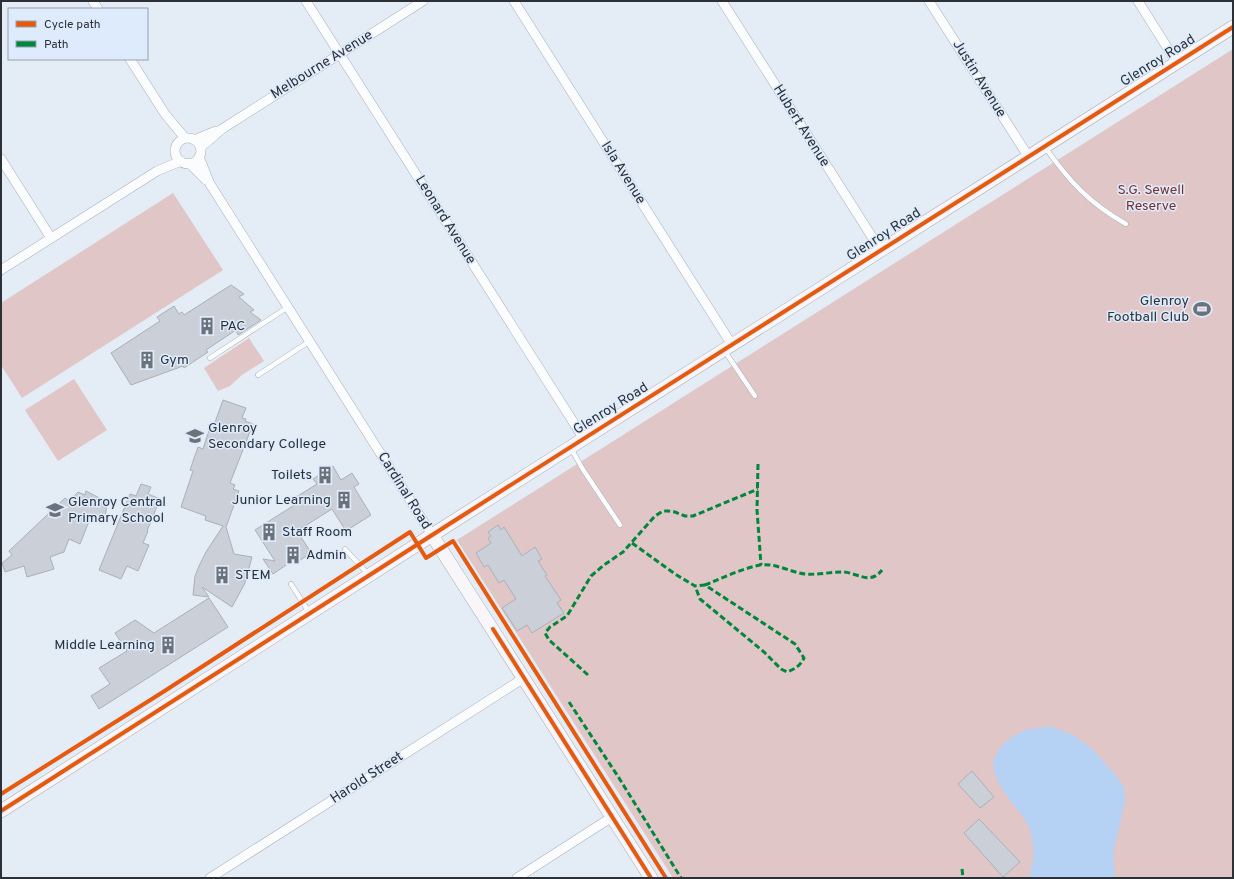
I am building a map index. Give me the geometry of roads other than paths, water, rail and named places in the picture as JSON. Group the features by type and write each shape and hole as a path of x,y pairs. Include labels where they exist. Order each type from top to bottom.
{"street":[{"name":"Leonard Avenue","path":"306,1 584,439"},
{"name":"Melbourne Avenue","path":"157,171 183,143 222,129 423,1"},
{"name":"Isla Avenue","path":"514,1 728,348"},
{"name":"Hubert Avenue","path":"722,1 881,251"},
{"name":"Justin Avenue","path":"929,1 1028,156"},
{"path":"1138,1 1177,63"},
{"name":"Glenroy Road","path":"1,811 432,535 1233,27"},
{"path":"131,60 183,143"},
{"name":"Melbourne Avenue","path":"1,270 157,171 196,160 199,153 222,129"},
{"name":"Cardinal Road","path":"210,184 176,156 183,143 199,153 210,184 650,878"},
{"path":"1,159 51,238"},
{"name":"Harold Street","path":"210,878 524,678"},
{"path":"517,878 612,817"}],"lane":[{"path":"1044,146 1077,188 1102,210 1126,224"},
{"path":"210,358 288,307"},
{"path":"258,375 310,341"},
{"path":"728,348 755,396"},
{"path":"571,448 582,468 620,525"},
{"path":"345,549 369,576"},
{"path":"291,584 310,613"}],"water":[{"path":"1050,726 1075,736 1093,750 1115,774 1124,787 1125,800 1113,855 1115,878 1029,878 1033,854 1033,842 1030,830 1024,818 1000,785 994,772 994,763 998,751 1014,736 1026,730"}],"place":[{"name":"Glenroy Football Club","path":"1202,309"},
{"name":"PAC","path":"207,326"},
{"name":"Gym","path":"147,360"},
{"name":"Glenroy Secondary College","path":"195,436"},
{"name":"Toilets","path":"325,475"},
{"name":"Junior Learning","path":"344,500"},
{"name":"Glenroy Central Primary School","path":"55,510"},
{"name":"Staff Room","path":"269,532"},
{"name":"Admin","path":"293,555"},
{"name":"STEM","path":"222,575"},
{"name":"Middle Learning","path":"168,645"}],"park label":[{"name":"S.G. Sewell Reserve","path":"1151,198"}]}
